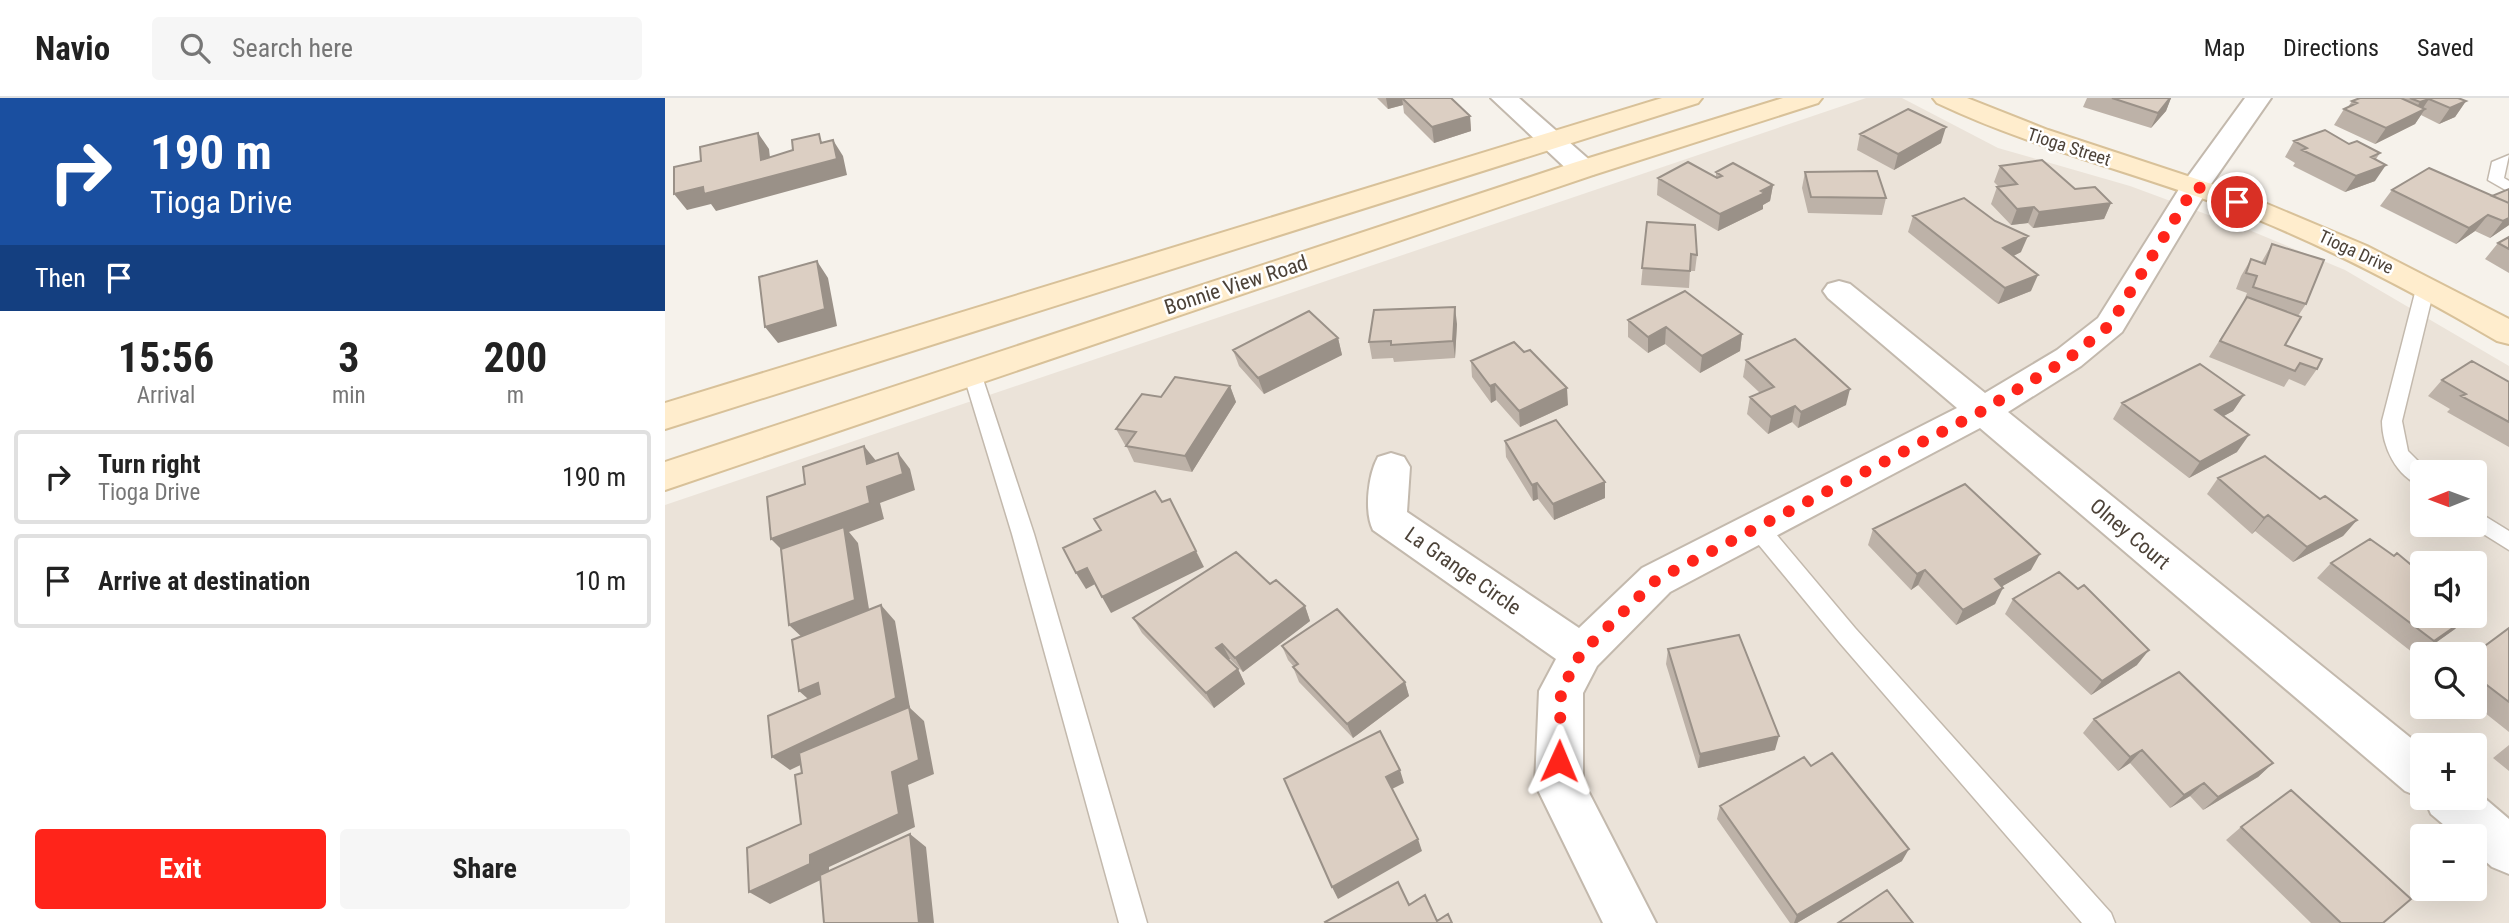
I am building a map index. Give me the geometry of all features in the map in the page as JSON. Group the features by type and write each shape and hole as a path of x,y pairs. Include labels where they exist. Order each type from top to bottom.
{"main road":[{"name":"Bonnie View Road","path":"665,416 1689,98"},
{"name":"Bonnie View Road","path":"665,476 1583,169 1809,98"},
{"name":"Tioga Street","path":"1947,98 2001,123 2066,147 2195,186"},
{"name":"Tioga Drive","path":"2195,186 2300,226 2427,285 2509,333"}],"street":[{"path":"1504,98 1583,169"},
{"path":"1630,923 1559,784 1561,691 1581,653 1656,580 1982,411 2069,358 2110,325 2195,186 2258,98"},
{"name":"Olney Court","path":"1839,291 2410,766"},
{"name":"La Grange Circle","path":"1391,467 1387,519 1581,653"},
{"path":"2462,810 2509,850"}],"lane":[{"path":"2509,159 2497,165 2496,180 2509,187"},
{"path":"2410,467 2400,458 2392,440 2392,421 2427,285"},
{"path":"972,373 1023,534 1133,923"},
{"path":"1757,527 1847,635 2101,923"},
{"path":"2487,527 2509,542"}],"shaded area":[{"path":"1866,98 1902,98 1998,148 2130,186 2249,230 2345,270 2509,366 2509,923 665,923 665,505"}],"building":[{"path":"1402,98 1451,98 1470,116 1432,127"},
{"path":"2112,98 2170,98 2158,113"},
{"path":"2360,98 2401,98 2425,109 2386,128 2344,109 2357,103 2352,101"},
{"path":"2410,98 2458,98 2466,101 2450,108 2429,99 2420,102"},
{"path":"1908,109 1946,127 1898,154 1860,134"},
{"path":"2325,130 2349,144 2357,141 2380,153 2371,157 2386,165 2356,176 2302,150 2307,148 2294,141"},
{"path":"758,133 761,160 793,150 792,140 819,134 821,143 833,140 837,159 704,194 703,187 674,194 674,167 701,161 700,147"},
{"path":"2042,160 2075,189 2095,187 2111,203 2039,212 2034,207 2017,209 1997,187 2017,184 2000,166"},
{"path":"1688,162 1717,178 1722,176 1716,172 1733,163 1773,185 1761,191 1765,193 1720,214 1658,178"},
{"path":"2429,168 2509,203 2509,218 2503,221 2488,215 2469,228 2392,190"},
{"path":"1877,171 1886,198 1811,197 1805,172"},
{"path":"2509,189 2509,203 2492,196"},
{"path":"1964,198 1995,221 2028,236 2003,248 2038,275 2005,288 1913,216"},
{"path":"1647,222 1695,225 1697,255 1691,254 1690,271 1642,268"},
{"path":"2509,237 2509,249 2498,243"},
{"path":"2272,244 2324,260 2306,304 2253,287 2257,276 2246,273 2251,259 2265,264"},
{"path":"817,261 825,309 765,327 759,277"},
{"path":"1685,291 1742,334 1702,356 1666,327 1648,337 1628,320"},
{"path":"2247,297 2301,317 2285,345 2322,359 2317,369 2300,363 2295,371 2220,341"},
{"path":"1455,307 1453,341 1391,345 1391,341 1369,342 1374,310"},
{"path":"1309,311 1338,338 1258,378 1233,350"},
{"path":"1795,339 1850,389 1801,412 1795,406 1771,417 1750,397 1774,387 1746,360"},
{"path":"1514,342 1524,352 1530,350 1567,388 1519,411 1495,384 1490,386 1471,361"},
{"path":"2472,361 2509,382 2509,422 2461,396 2466,394 2442,380"},
{"path":"2200,364 2244,395 2215,410 2249,435 2200,462 2122,403"},
{"path":"1175,377 1230,386 1185,456 1126,446 1136,432 1116,429 1142,394 1161,397"},
{"path":"1556,420 1605,482 1553,504 1537,483 1532,485 1505,441"},
{"path":"864,446 867,464 898,453 903,474 867,487 870,503 771,539 767,497 805,484 803,467"},
{"path":"2265,456 2320,499 2325,496 2357,520 2307,547 2268,515 2264,518 2218,478"},
{"path":"1965,484 2040,554 1995,579 2003,588 1963,610 1925,570 1917,574 1873,529"},
{"path":"1155,491 1162,502 1170,499 1196,551 1102,597 1087,568 1076,573 1063,548 1101,530 1094,519"},
{"path":"844,527 855,600 789,625 781,549"},
{"path":"2370,539 2394,556 2397,553 2410,564 2410,623 2331,563"},
{"path":"1236,552 1270,584 1276,580 1305,606 1235,658 1222,644 1216,648 1238,669 1206,693 1133,618"},
{"path":"2059,572 2078,589 2084,585 2149,650 2102,681 2013,599"},
{"path":"881,605 896,698 772,757 768,716 820,694 818,683 799,691 792,640"},
{"path":"1337,609 1405,682 1347,724 1293,667 1298,664 1282,646"},
{"path":"2417,628 2453,628 2434,641"},
{"path":"2509,628 2509,702 2487,685 2487,644"},
{"path":"1739,635 1779,736 1700,754 1668,649"},
{"path":"2179,672 2273,763 2218,797 2204,783 2184,795 2142,750 2130,757 2094,719"},
{"path":"909,707 919,760 892,772 899,814 810,855 810,864 749,892 747,848 801,824 795,775 802,773 799,753"},
{"path":"1380,731 1400,770 1386,777 1418,839 1332,887 1284,779"},
{"path":"1832,753 1909,849 1797,915 1720,806 1804,757 1811,766"},
{"path":"2291,790 2410,900 2383,923 2341,923 2241,827"},
{"path":"910,834 919,923 824,923 820,875"},
{"path":"1398,882 1409,905 1425,895 1437,921 1448,914 1452,923 1325,922"},
{"path":"1887,890 1913,923 1838,923"}],"route":[{"path":"1559,761 1561,691 1581,653 1656,580 1982,411 2069,358 2110,325 2195,186 2237,202"}]}
